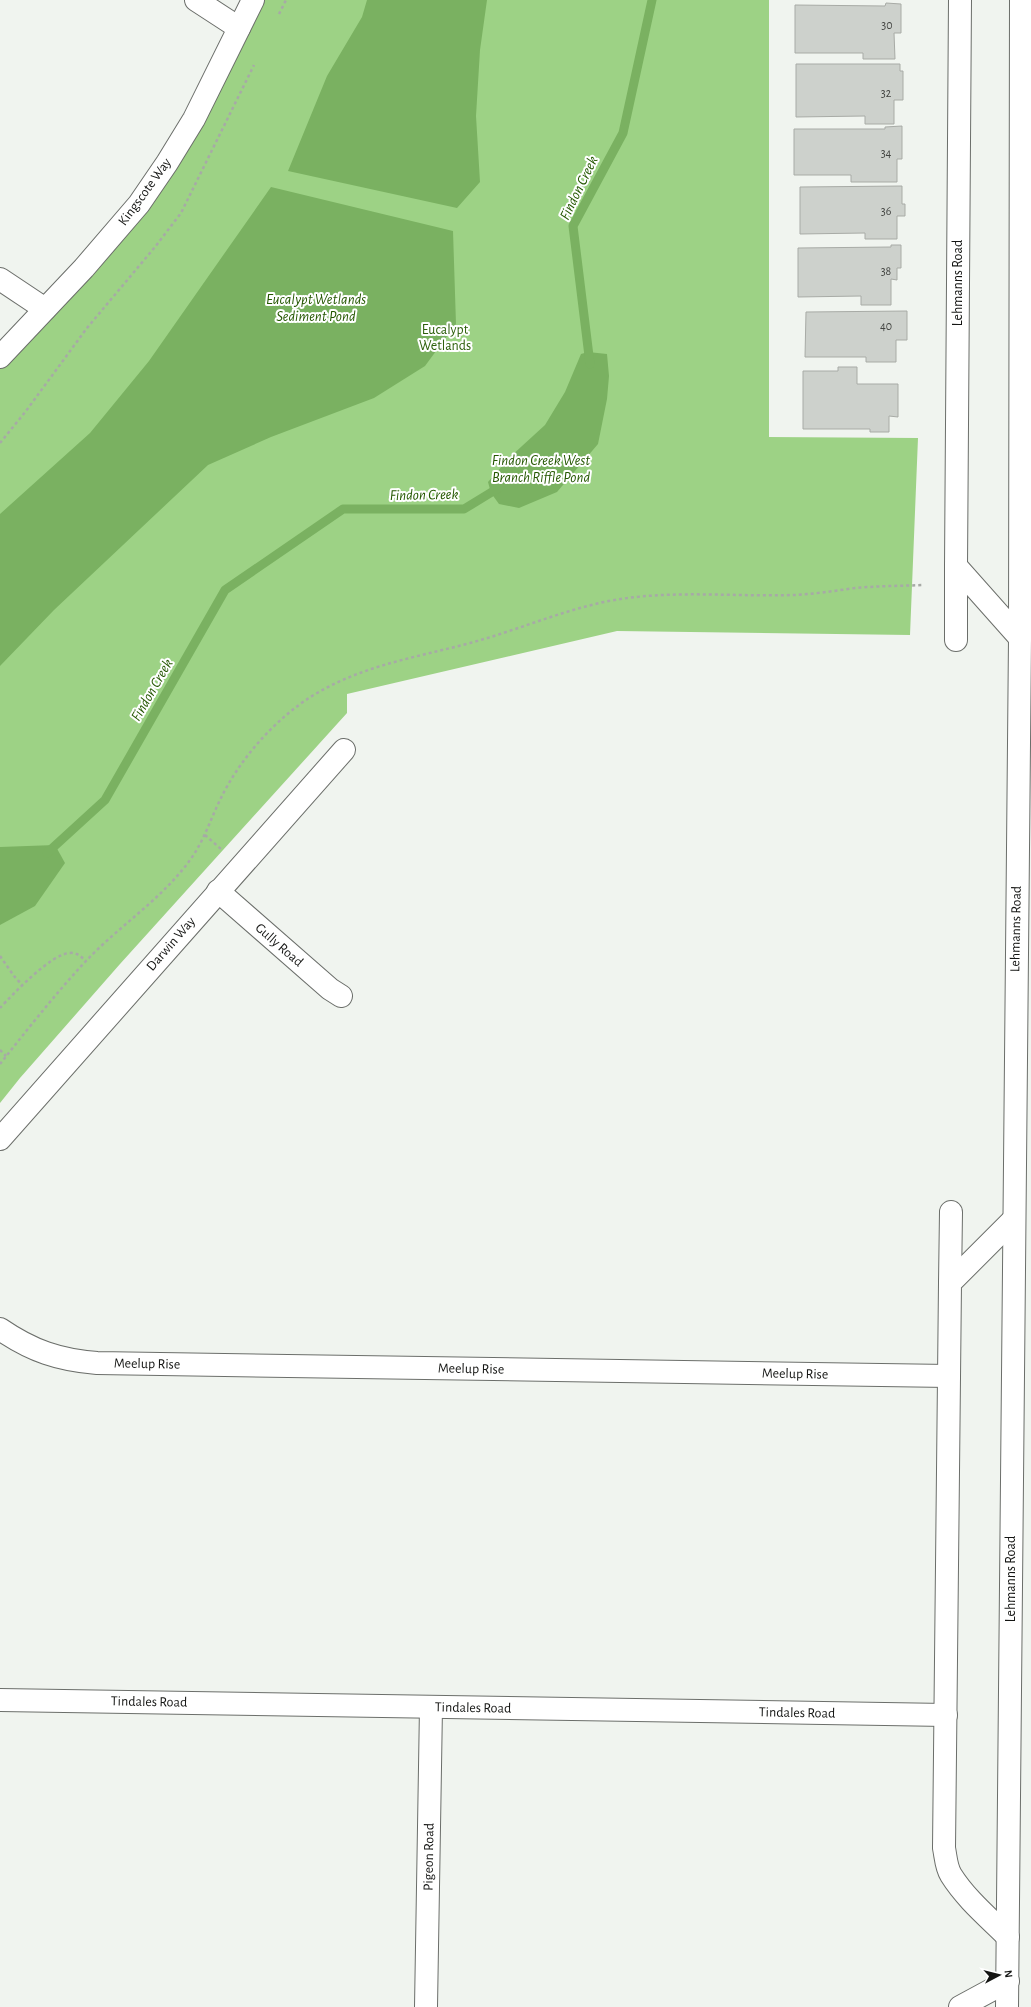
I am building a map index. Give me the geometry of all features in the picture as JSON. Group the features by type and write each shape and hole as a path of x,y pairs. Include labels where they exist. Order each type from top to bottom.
{"street":[{"path":"196,0 239,28"},
{"name":"Kingscote Way","path":"0,357 84,268 139,204 167,164 194,119 253,0"},
{"name":"Lehmanns Road","path":"956,640 960,0"},
{"name":"Lehmanns Road","path":"1007,2007 1013,1220 1020,638 1020,0"},
{"name":"Lehmanns Road","path":"1021,143 1031,86"},
{"path":"0,279 45,309"},
{"path":"956,566 1020,638"},
{"name":"Darwin Way","path":"0,1139 344,750"},
{"name":"Gully Road","path":"218,891 330,989 341,996"},
{"path":"951,1212 944,1848 946,1862 951,1874 964,1893 1008,1937"},
{"path":"950,1283 1013,1220"},
{"name":"Meelup Rise","path":"0,1329 35,1350 58,1358 97,1364 949,1376"},
{"name":"Tindales Road","path":"0,1700 946,1715"},
{"name":"Pigeon Road","path":"426,2007 431,1707"},
{"path":"960,2007 1008,1982"}],"path":[{"path":"0,1064 86,961 177,876 191,859 205,835 220,799 230,782 256,747 281,720 311,697 344,679 372,667 501,635 556,615 603,602 642,596 795,595 856,588 922,585"},
{"path":"0,1008 22,985 57,957 71,952 77,954 86,961"},
{"path":"0,956 22,985"},
{"path":"0,1050 6,1056"}],"green space":[{"name":"Eucalypt Wetlands","path":"259,0 769,0 769,437 918,438 910,635 617,631 347,694 347,713 120,964 0,1103 0,362 93,261"}],"water":[{"path":"367,0 487,0 480,50 476,116 480,182 457,208 288,171 327,76 362,17"},
{"name":"Eucalypt Wetlands Sediment Pond","path":"271,187 453,231 456,324 425,366 374,398 271,437 208,465 54,610 0,666 0,514 90,433 149,361"},
{"name":"Findon Creek West Branch Riffle Pond","path":"588,352 607,354 609,376 607,399 598,444 557,492 519,508 499,504 491,493 488,482 510,457 545,425 565,392 581,354"},
{"path":"55,845 65,863 35,906 0,925 0,847"}],"building":[{"path":"886,3 901,4 901,33 894,33 895,59 863,59 863,53 795,53 795,5 885,6"},
{"path":"796,64 900,64 900,71 903,71 903,100 894,100 894,124 865,124 865,116 796,117"},
{"path":"902,126 902,159 897,159 897,182 851,182 851,175 794,175 794,129 885,129 885,127"},
{"path":"902,186 902,204 905,204 905,216 897,216 897,239 865,239 865,233 800,234 800,187"},
{"path":"891,245 901,245 901,268 897,268 897,280 891,279 891,305 861,305 861,296 798,297 798,248 891,247"},
{"path":"907,311 907,340 896,340 896,362 866,362 866,357 805,357 806,312"},
{"path":"838,367 857,367 857,384 898,384 898,417 889,416 889,432 870,432 870,429 803,429 803,371 838,371"}],"waterway":[{"name":"Findon Creek","path":"590,364 573,226 623,133 652,0"},
{"name":"Findon Creek","path":"47,853 105,800 225,590 343,509 464,509 500,487"}]}
